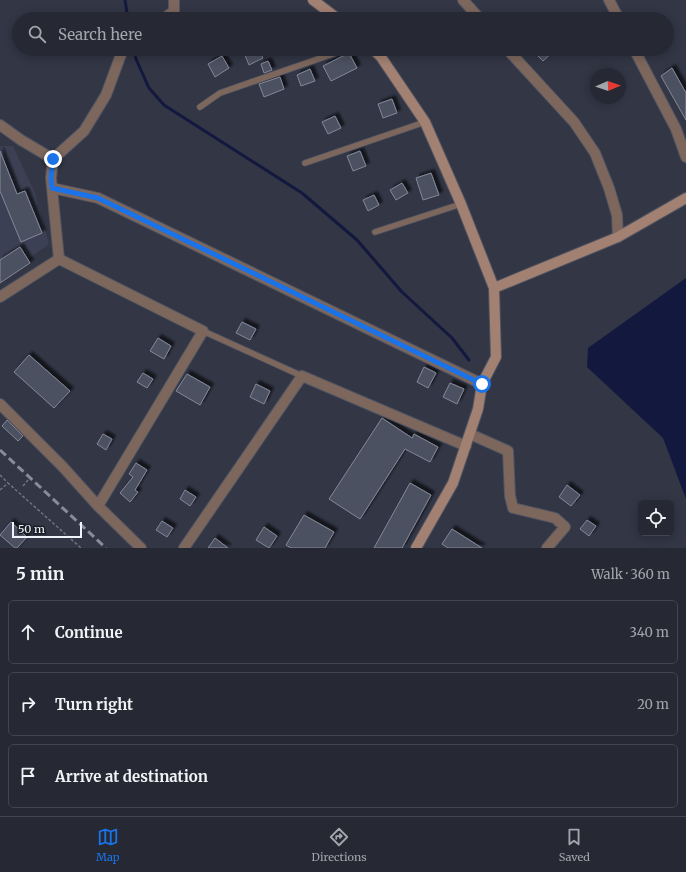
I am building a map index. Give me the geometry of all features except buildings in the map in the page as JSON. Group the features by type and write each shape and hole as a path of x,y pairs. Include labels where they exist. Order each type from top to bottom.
{"main road":[{"path":"313,0 329,12"},
{"path":"381,56 425,122 461,204 494,288 496,357 482,384 478,409 453,483 416,548"},
{"path":"494,288 618,237 686,198"}],"street":[{"path":"173,12 174,11 174,0"},
{"path":"463,0 474,12"},
{"path":"609,0 615,12"},
{"path":"59,259 51,178 53,159 84,131 106,95 120,56"},
{"path":"513,56 574,122 595,153 609,188 617,215 618,237"},
{"path":"638,56 676,130 686,157"},
{"path":"0,125 21,140 53,159"},
{"path":"52,188 98,198 482,384"},
{"path":"0,297 59,259"},
{"path":"59,259 203,331 98,506"},
{"path":"184,548 302,376 466,446"},
{"path":"0,404 63,466 98,506 141,548"},
{"path":"470,434 508,451 510,496 513,508 555,518 565,527 547,548"}],"lane":[{"path":"200,107 220,94 327,56"},
{"path":"305,162 425,122"},
{"path":"375,232 461,204"},
{"path":"203,331 302,376"}],"path":[{"path":"0,475 81,548"},
{"path":"23,486 28,480"},
{"path":"0,490 8,483"}],"shaded area":[{"path":"0,146 13,146 35,193 49,244 0,279"}],"water":[{"path":"686,278 686,499 663,438 587,367 588,348"}],"waterway":[{"path":"125,0 127,12"},
{"path":"135,56 149,88 164,105 302,193 357,240 402,292 452,338 469,360"}],"railway":[{"path":"0,450 106,548"}],"route":[{"path":"53,159 51,178 52,188 98,198 482,384"}]}
